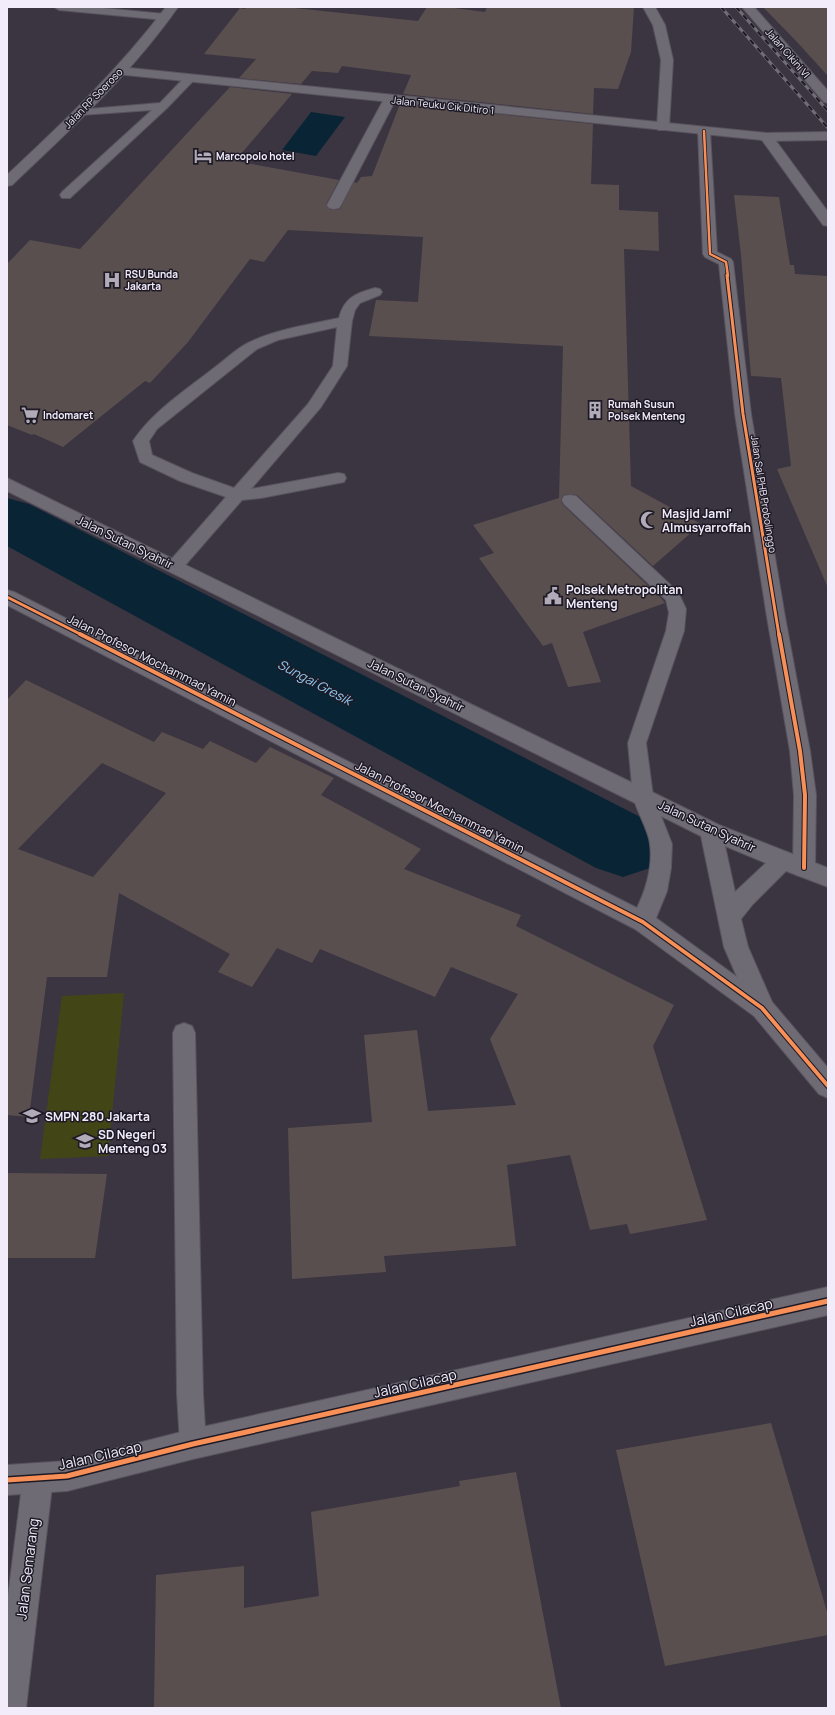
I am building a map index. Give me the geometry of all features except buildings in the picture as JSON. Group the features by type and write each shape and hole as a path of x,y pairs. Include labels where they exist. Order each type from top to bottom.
{"street":[{"path":"649,7 659,25 667,60 663,127"},
{"name":"Jalan Cikini VI","path":"748,7 828,99"},
{"name":"Jalan RP Soeroso","path":"7,182 81,112 120,72 168,12"},
{"name":"Jalan Teuku Cik Ditiro 1","path":"120,72 766,137"},
{"path":"334,205 390,99"},
{"name":"Jalan Sal PHB Probolinggo","path":"704,131 710,254 726,262 743,414 800,752 805,795 804,868"},
{"path":"766,137 828,136"},
{"path":"766,137 828,222"},
{"name":"Jalan Sutan Syahrir","path":"7,484 643,796 711,831 828,878"},
{"name":"Jalan Profesor Mochammad Yamin","path":"7,597 643,922 762,1008 828,1086"},
{"path":"643,796 662,844 656,891 643,922"},
{"path":"711,831 736,947 762,1008"},
{"path":"730,916 745,897 783,860"},
{"name":"Jalan Cilacap","path":"7,1480 67,1476 193,1444 828,1301"},
{"name":"Jalan Semarang","path":"10,1708 38,1478"}],"lane":[{"path":"59,7 168,12"},
{"path":"66,195 163,106 189,79"},
{"path":"81,112 163,106"},
{"path":"175,566 314,406 340,366 345,321 348,310 355,300 375,292"},
{"path":"338,478 261,493 237,495 180,474 145,458 141,441 152,426 174,407 252,346 274,336 345,321"},
{"path":"570,500 672,596 678,606 676,632 637,743 643,796"},
{"path":"184,1033 190,1394 193,1444"}],"green space":[{"path":"124,993 108,1156 40,1159 62,996"}],"water":[{"path":"311,112 345,117 316,156 282,150"}],"waterway":[{"name":"Sungai Gresik","path":"7,519 623,845"}],"railway":[{"path":"721,7 828,128"},
{"path":"736,7 828,111"}],"cycle path":[{"path":"704,131 710,254 726,262 743,414 776,617 800,751 805,795 804,868"},
{"path":"7,597 643,922 762,1008 828,1086"},
{"path":"7,1480 67,1476 193,1444 828,1301"}],"place":[{"name":"Marcopolo hotel","path":"203,156"},
{"name":"RSU Bunda Jakarta","path":"112,280"},
{"name":"Rumah Susun Polsek Menteng","path":"595,410"},
{"name":"Indomaret","path":"30,415"},
{"name":"Masjid Jami' Almusyarroffah","path":"649,520"},
{"name":"Polsek Metropolitan Menteng","path":"553,596"},
{"name":"SMPN 280 Jakarta","path":"32,1116"},
{"name":"SD Negeri Menteng 03","path":"85,1141"}]}
